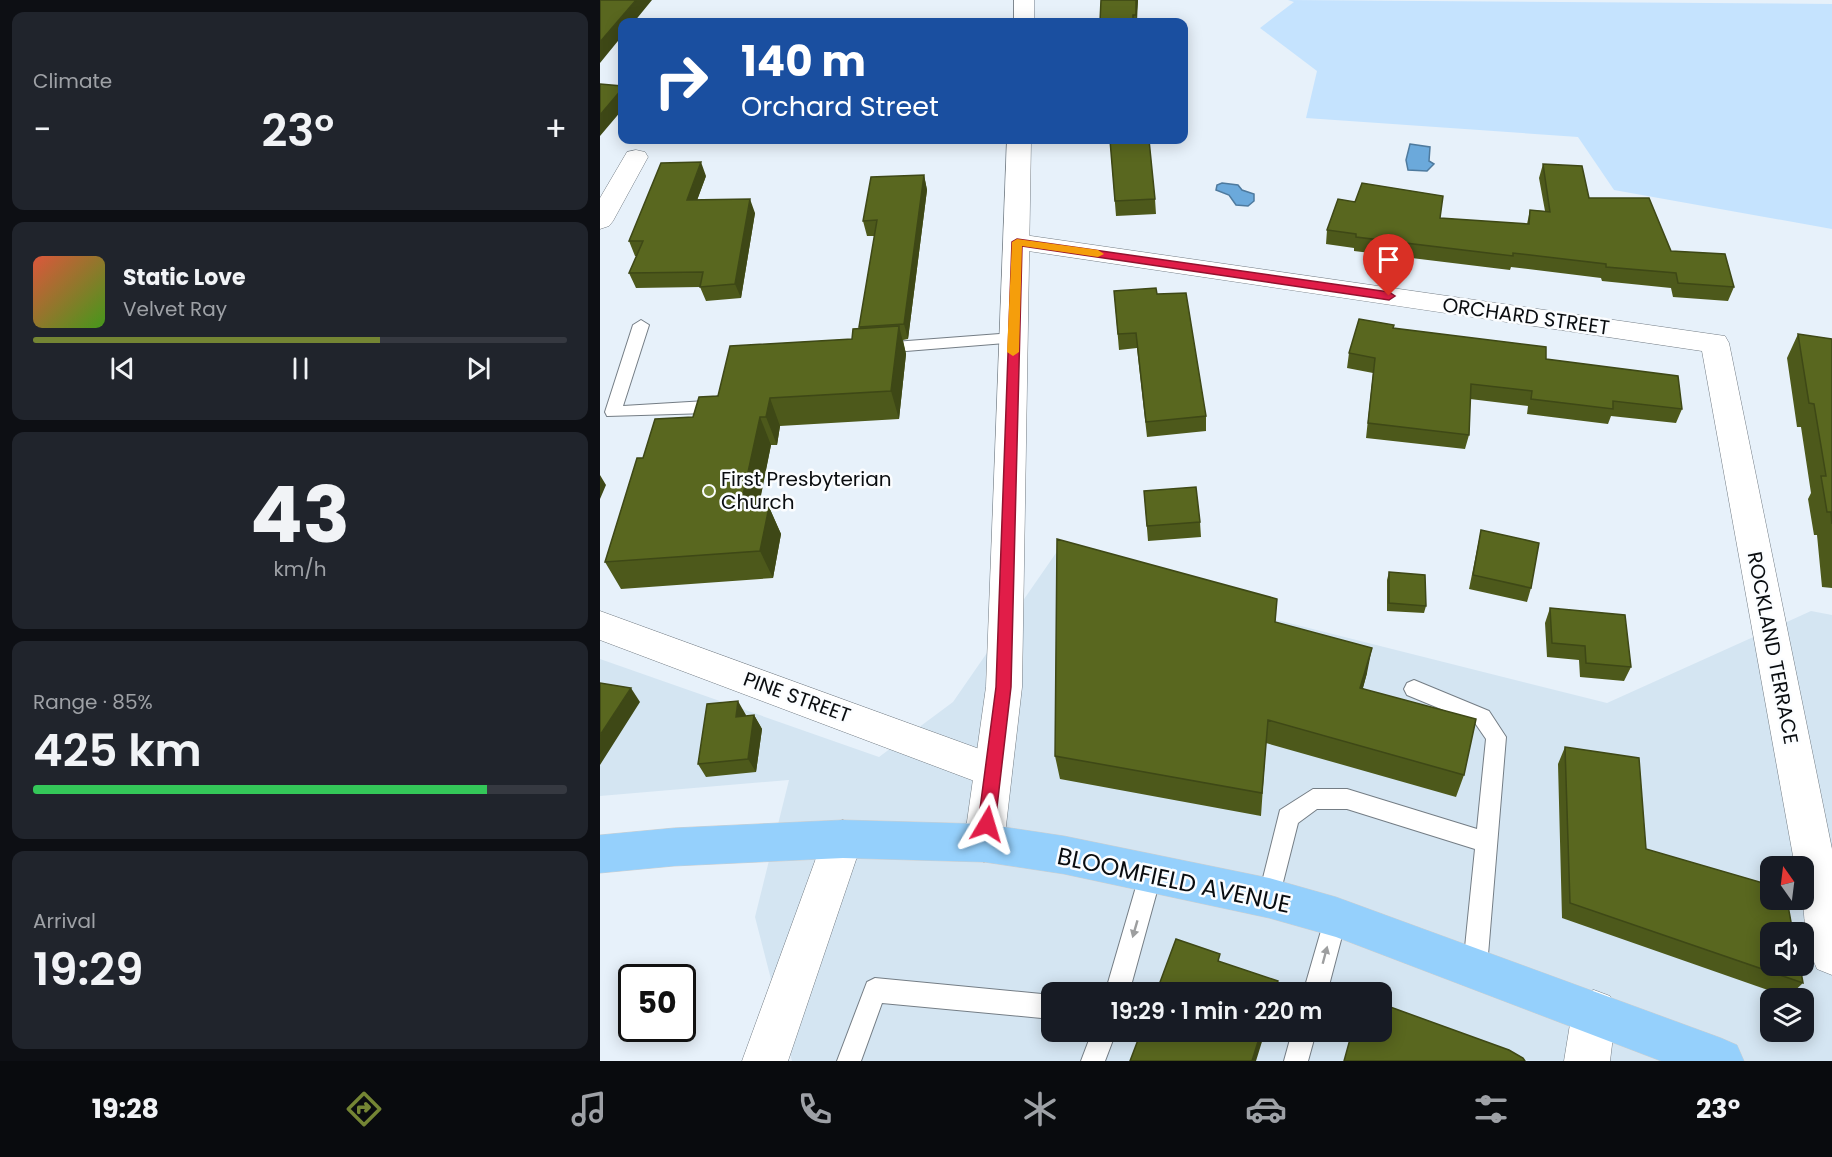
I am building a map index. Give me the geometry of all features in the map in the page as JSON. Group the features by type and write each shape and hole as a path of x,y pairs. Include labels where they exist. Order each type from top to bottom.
{"main road":[{"name":"BLOOMFIELD AVENUE","path":"600,854 674,847 843,839 984,843 1064,855 1269,898 1336,917 1594,1012 1702,1058"}],"street":[{"path":"1024,0 1024,18"},
{"path":"984,843 1004,687 1019,144"},
{"path":"600,221 636,157"},
{"name":"ORCHARD STREET","path":"1017,242 1715,343"},
{"name":"ROCKLAND TERRACE","path":"1715,343 1832,954"},
{"name":"PINE STREET","path":"600,625 993,771"},
{"path":"765,1061 843,839"},
{"path":"1587,1061 1594,1012"}],"lane":[{"path":"641,326 606,413 709,407 718,402 724,384"},
{"path":"863,350 1013,338"},
{"path":"1414,689 1482,717 1496,737 1475,968"},
{"path":"1269,898 1288,817 1313,799 1347,799 1486,842"},
{"path":"1120,982 1151,873"},
{"path":"1318,982 1336,917"},
{"path":"849,1061 875,990 1041,1006"},
{"path":"1093,1061 1100,1042"},
{"path":"1296,1061 1301,1042"}],"shaded area":[{"path":"1288,0 1832,4 1832,229 1614,190 1578,137 1306,118 1317,71 1260,28 1294,2"},
{"path":"1056,553 1269,618 1607,703 1811,611 1832,615 1832,1061 792,1061 755,917 789,780 600,796 600,659 879,757 953,702"}],"water":[{"path":"1410,144 1430,147 1429,161 1434,164 1427,171 1408,170 1406,160"},
{"path":"1222,183 1238,185 1242,190 1254,194 1254,201 1248,206 1236,205 1229,195 1216,190 1217,185"}],"building":[{"path":"600,0 636,0 621,18 618,18 600,42"},
{"path":"1101,0 1136,0 1136,15 1133,15 1133,18 1100,18"},
{"path":"600,84 618,86 618,94 600,115"},
{"path":"1110,144 1149,144 1155,199 1115,201"},
{"path":"701,162 687,200 750,199 735,284 700,287 703,272 629,273 643,241 629,241 661,163"},
{"path":"1543,164 1582,166 1589,198 1649,198 1671,251 1725,254 1734,287 1678,283 1676,273 1606,267 1606,264 1513,253 1513,256 1356,237 1356,234 1327,230 1338,199 1355,202 1362,183 1443,196 1440,218 1529,224 1530,210 1550,212"},
{"path":"924,175 904,324 859,327 877,220 863,221 871,177"},
{"path":"1156,288 1157,294 1186,293 1206,416 1146,422 1136,333 1118,334 1114,291"},
{"path":"1359,319 1394,325 1393,328 1546,347 1546,359 1678,376 1682,409 1613,401 1613,409 1531,399 1532,391 1471,384 1469,435 1368,423 1375,358 1349,353"},
{"path":"899,326 891,391 770,398 766,417 760,417 740,509 769,507 760,551 605,562 637,458 643,458 655,419 693,417 699,397 718,396 730,346 852,339 853,329"},
{"path":"1798,334 1832,339 1832,524 1831,512 1827,512 1821,476 1826,476 1814,404 1809,403"},
{"path":"1196,487 1200,522 1147,526 1144,491"},
{"path":"1481,530 1539,543 1531,588 1473,575"},
{"path":"1057,539 1277,599 1275,622 1372,648 1360,688 1476,719 1464,775 1268,720 1262,793 1055,756"},
{"path":"1389,572 1425,575 1426,606 1389,603"},
{"path":"1550,608 1625,615 1631,667 1586,663 1585,646 1552,643"},
{"path":"600,683 631,688 600,735"},
{"path":"738,701 736,717 754,715 748,759 698,764 707,704"},
{"path":"1565,747 1639,758 1646,849 1760,882 1760,910 1789,910 1791,922 1760,922 1760,968 1570,903"},
{"path":"1176,939 1220,954 1218,961 1278,981 1278,982 1160,982"},
{"path":"1783,976 1802,976 1803,983"},
{"path":"1392,1008 1509,1050 1525,1061 1344,1061 1349,1042 1392,1042"},
{"path":"1137,1042 1258,1042 1252,1061 1130,1061"}],"slow traffic":[{"path":"1013,352 1017,242 1098,254"}],"place":[{"name":"First Presbyterian Church","path":"709,491"}],"route":[{"path":"987,824 1004,687 1017,242 1389,296"}]}
